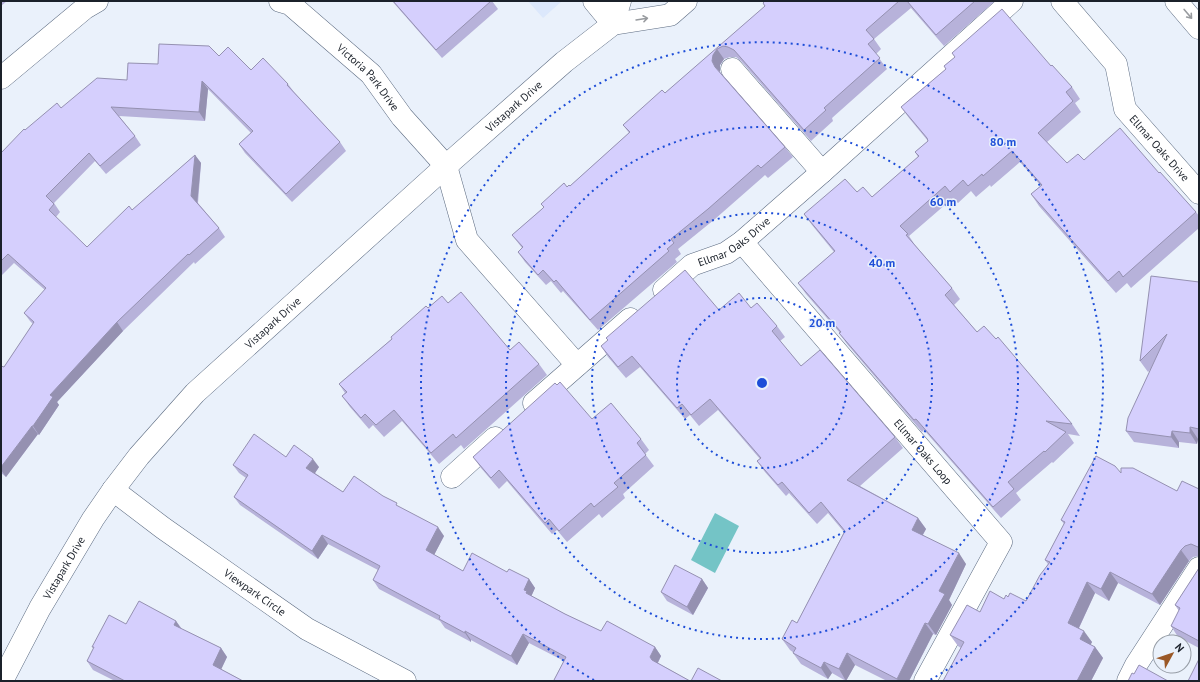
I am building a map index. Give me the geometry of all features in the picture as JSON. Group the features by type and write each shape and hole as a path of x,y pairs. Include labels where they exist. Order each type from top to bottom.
{"main road":[{"path":"1,78 85,8 97,1"},
{"name":"Victoria Park Drive","path":"280,1 290,4 371,74 402,117 446,166"},
{"path":"594,1 614,24"},
{"path":"614,24 620,1"},
{"name":"Vistapark Drive","path":"2,681 40,608 93,519 113,490 140,456 195,393 446,166 564,62 614,24 670,14 686,1"},
{"name":"Ellmar Oaks Drive","path":"452,477 577,365 692,266 726,253 742,242 1012,1"},
{"name":"Ellmar Oaks Drive","path":"1062,1 1116,64 1125,109 1199,193"},
{"path":"1176,1 1199,28"},
{"path":"732,69 822,172"},
{"path":"446,166 467,240 577,365"},
{"name":"Ellmar Oaks Loop","path":"742,242 1001,542 925,681"},
{"name":"Viewpark Circle","path":"113,490 163,528 307,629 405,681"},
{"path":"1128,681 1136,665 1199,568"}],"shaded area":[{"path":"528,1 562,1 543,18"}],"water":[{"path":"715,513 739,526 715,573 691,560"}],"building":[{"path":"393,1 491,1 436,50"},
{"path":"765,1 899,1 866,30 874,39 868,44 880,58 824,108 826,110 804,130 734,50 723,46 717,49 713,55 712,61 715,67 785,147 761,168 758,165 671,239 674,243 667,249 669,251 590,320 556,280 554,282 543,270 538,275 518,252 523,247 512,235 544,207 541,204 564,183 567,187 569,185 570,186 630,132 623,125 662,90 665,93 765,6 763,3"},
{"path":"907,1 975,1 936,35"},
{"path":"1002,9 1051,66 1052,65 1072,87 1066,92 1073,101 1038,133 1067,163 1078,154 1084,160 1120,128 1159,173 1160,172 1196,212 1123,277 1119,271 1108,281 1031,194 1042,185 1012,151 983,176 982,174 968,186 963,180 950,192 945,186 900,226 952,288 945,295 977,332 984,326 996,339 998,337 1072,424 1046,421 1066,432 1045,452 1044,451 1008,482 1014,489 993,507 916,419 914,420 798,283 835,251 804,214 845,179 857,192 863,187 872,197 919,156 915,152 928,141 927,138 901,107 946,69 944,66 955,57 952,53"},
{"path":"159,44 209,46 219,56 228,47 251,70 263,58 340,142 286,194 239,144 253,131 202,81 199,112 111,107 135,136 100,166 89,153 46,196 54,204 49,210 87,247 129,206 132,210 195,155 191,196 219,228 189,255 188,254 117,322 50,395 53,397 33,426 1,467 1,366 4,367 34,322 24,313 46,288 8,254 1,261 1,153 24,129 25,130 57,103 61,108 97,78 127,80 128,63 158,64"},
{"path":"685,270 719,310 739,293 751,308 757,303 777,326 772,331 801,366 820,350 895,437 847,480 918,518 912,530 959,553 939,591 945,594 928,624 925,623 897,679 847,653 839,669 824,662 821,668 793,653 796,648 782,639 792,620 797,623 845,531 821,502 809,513 782,482 778,485 757,461 761,458 710,399 691,415 682,404 677,408 632,356 618,367 601,346 608,340 606,338"},
{"path":"1151,276 1199,282 1199,429 1190,427 1190,433 1172,431 1171,437 1126,431 1128,418 1167,334 1140,361"},
{"path":"461,292 510,350 519,342 539,364 456,438 453,434 431,453 394,410 376,425 365,414 361,418 342,396 347,392 339,384 392,339 391,337 426,306 428,308 442,296 448,303"},
{"path":"560,382 592,419 611,403 641,439 637,443 646,455 614,483 618,487 594,507 591,503 559,531 549,519 545,523 499,470 491,478 473,457 555,383 557,385"},
{"path":"254,434 286,457 294,445 313,459 306,468 343,492 354,476 383,496 397,503 396,505 438,527 426,550 463,571 472,553 507,572 509,569 529,579 524,590 527,591 526,593 601,631 607,621 655,647 650,657 652,660 690,681 556,681 554,680 566,657 523,634 511,656 465,631 465,633 439,619 440,616 373,580 380,566 322,535 312,551 234,497 248,475 233,465"},
{"path":"1096,456 1115,466 1121,473 1121,468 1133,468 1177,491 1182,481 1199,489 1199,547 1191,544 1185,546 1181,550 1152,594 1110,572 1101,589 1087,582 1068,623 1084,631 1080,639 1095,647 1077,681 943,681 964,642 950,635 967,605 980,612 990,591 1004,599 1006,595 1008,597 1010,593 1026,601 1040,575 1050,562 1045,560 1065,522 1061,520"},
{"path":"675,565 702,579 687,607 661,592"},
{"path":"1199,568 1199,641 1192,637 1192,634 1186,634 1171,626 1180,608 1175,605"},
{"path":"139,601 176,621 174,625 221,648 213,665 243,681 125,681 87,661 94,647 92,647 109,615 126,624"},
{"path":"1199,659 1199,681 1188,681"},
{"path":"1139,665 1152,672 1152,674 1155,674 1168,681 1128,681 1132,673 1134,674"},
{"path":"698,668 722,681 691,681"}]}
